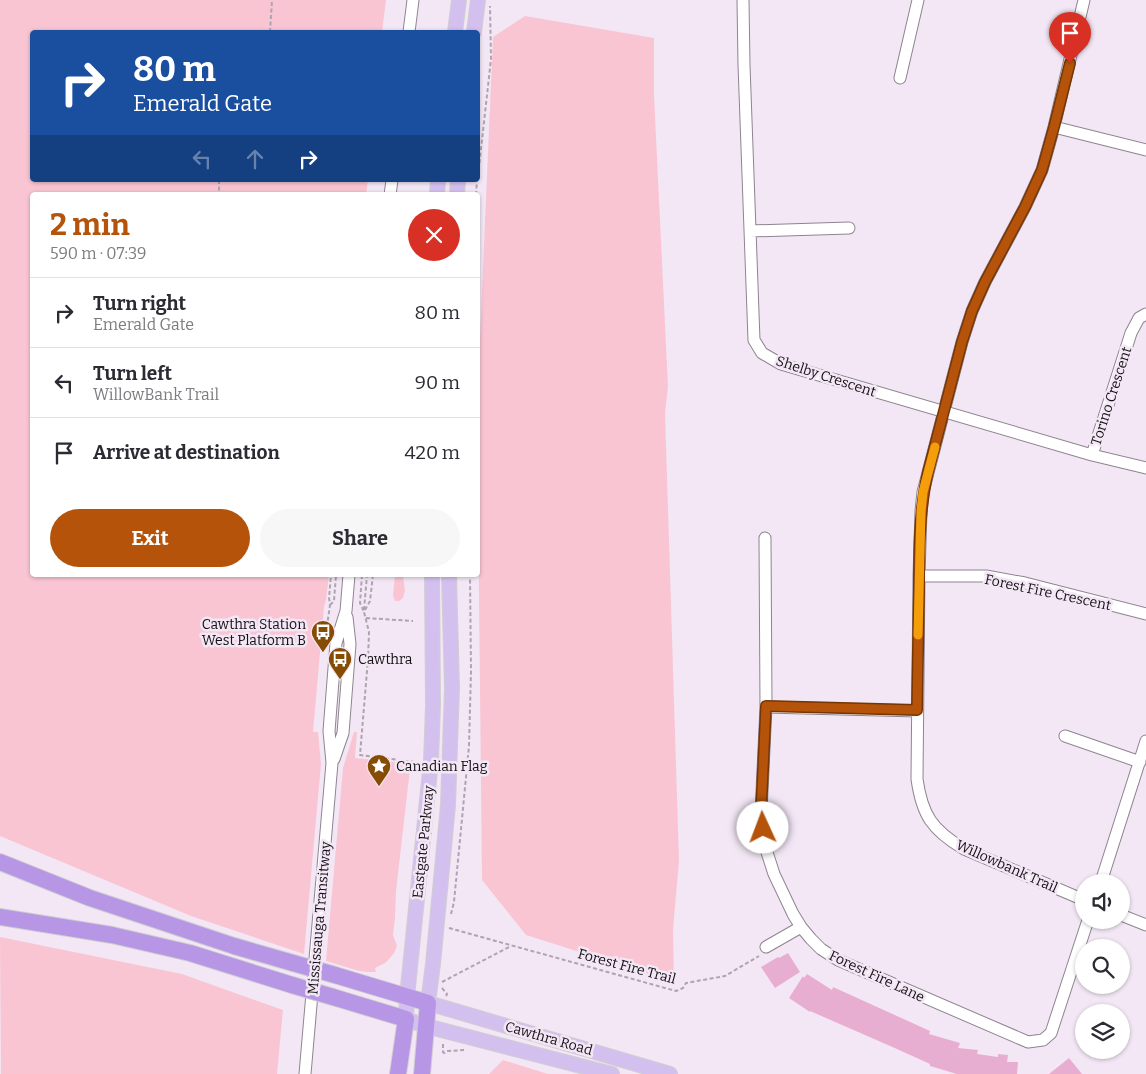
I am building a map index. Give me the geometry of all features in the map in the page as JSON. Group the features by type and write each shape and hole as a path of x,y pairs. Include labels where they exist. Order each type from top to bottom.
{"highway":[{"path":"0,862 90,898 234,946 428,1003 422,1074"},
{"path":"0,917 112,935 190,953 406,1019 398,1074"}],"main road":[{"path":"455,30 459,0"},
{"path":"475,30 484,2"},
{"name":"Eastgate Parkway","path":"406,1019 431,761 433,705 432,577"},
{"name":"Eastgate Parkway","path":"428,1003 449,796 452,688 450,577"},
{"name":"Cawthra Road","path":"428,1003 670,1074"},
{"name":"Cawthra Road","path":"406,1019 426,1026 612,1074"}],"street":[{"path":"409,30 413,0"},
{"name":"Shelby Crescent","path":"743,0 754,340 762,353 781,364 1092,455 1146,468"},
{"path":"900,78 918,0"},
{"path":"766,706 917,710 919,576 923,492 962,342 972,311 985,282 1025,207 1038,177 1054,127 1084,0"},
{"path":"1054,127 1146,150"},
{"path":"750,231 849,228"},
{"name":"Torino Crescent","path":"1092,455 1131,333 1139,318 1146,314"},
{"name":"Forest Fire Lane","path":"765,538 766,706 761,812 764,843 774,874 793,914 811,940 838,960 1028,1042 1043,1040 1051,1033 1085,929"},
{"name":"Forest Fire Crescent","path":"919,576 986,576 1146,614"},
{"name":"Mississauga Transitway","path":"305,1074 332,762 329,731 336,643 346,611 349,577"},
{"name":"Willowbank Trail","path":"917,710 916,779 920,798 935,828 948,840 964,849 1075,896"},
{"path":"1065,736 1140,762"},
{"path":"1104,874 1146,741"},
{"path":"1130,919 1146,925"},
{"path":"766,947 801,926"}],"path":[{"path":"270,30 272,0"},
{"path":"480,158 491,59 484,2"},
{"path":"324,641 330,605 331,577"},
{"path":"330,605 334,601 336,577"},
{"path":"362,577 360,603 369,632 360,755 414,762"},
{"path":"364,612 367,577"},
{"path":"364,612 370,601 373,577"},
{"path":"366,618 413,621"},
{"name":"Forest Fire Trail","path":"448,928 676,991 686,984 725,976 758,957"},
{"path":"440,984 512,945"}],"shaded area":[{"path":"0,0 386,0 382,30 30,30 30,182 368,182 366,192 30,192 30,577 329,577 324,607 313,732 318,732 321,764 304,954 191,916 0,836"},
{"path":"525,16 654,38 654,95 668,387 665,412 679,861 673,929 674,982 526,935 482,880 479,577 480,339 493,37"},
{"path":"395,577 403,577 405,591 403,598 395,601 393,596"},
{"path":"354,732 357,732 355,758 405,763 410,769 396,891 393,935 397,946 394,953 385,963 375,968 376,972 359,971 326,961 343,768"},
{"path":"0,937 182,974 283,1010 277,1074 1,1074"},
{"path":"503,1060 548,1074 489,1074"}],"building":[{"path":"788,953 800,972 775,988 761,967"},
{"path":"807,974 832,990 833,987 930,1031 929,1034 960,1043 958,1048 978,1050 977,1054 998,1057 998,1054 1008,1055 1007,1062 1018,1062 1017,1074 957,1074 930,1066 930,1064 897,1049 810,1012 789,998 803,976 804,978"},
{"path":"1069,1058 1082,1074 1049,1074"}],"slow traffic":[{"path":"918,635 921,511 923,492 935,447"}],"place":[{"name":"Cawthra Station West Platform B","path":"323,653"},
{"name":"Cawthra","path":"340,680"},
{"name":"Canadian Flag","path":"379,787"}],"route":[{"path":"763,828 761,812 766,706 917,710 919,576 923,492 962,342 972,311 1042,170 1070,63"}]}
